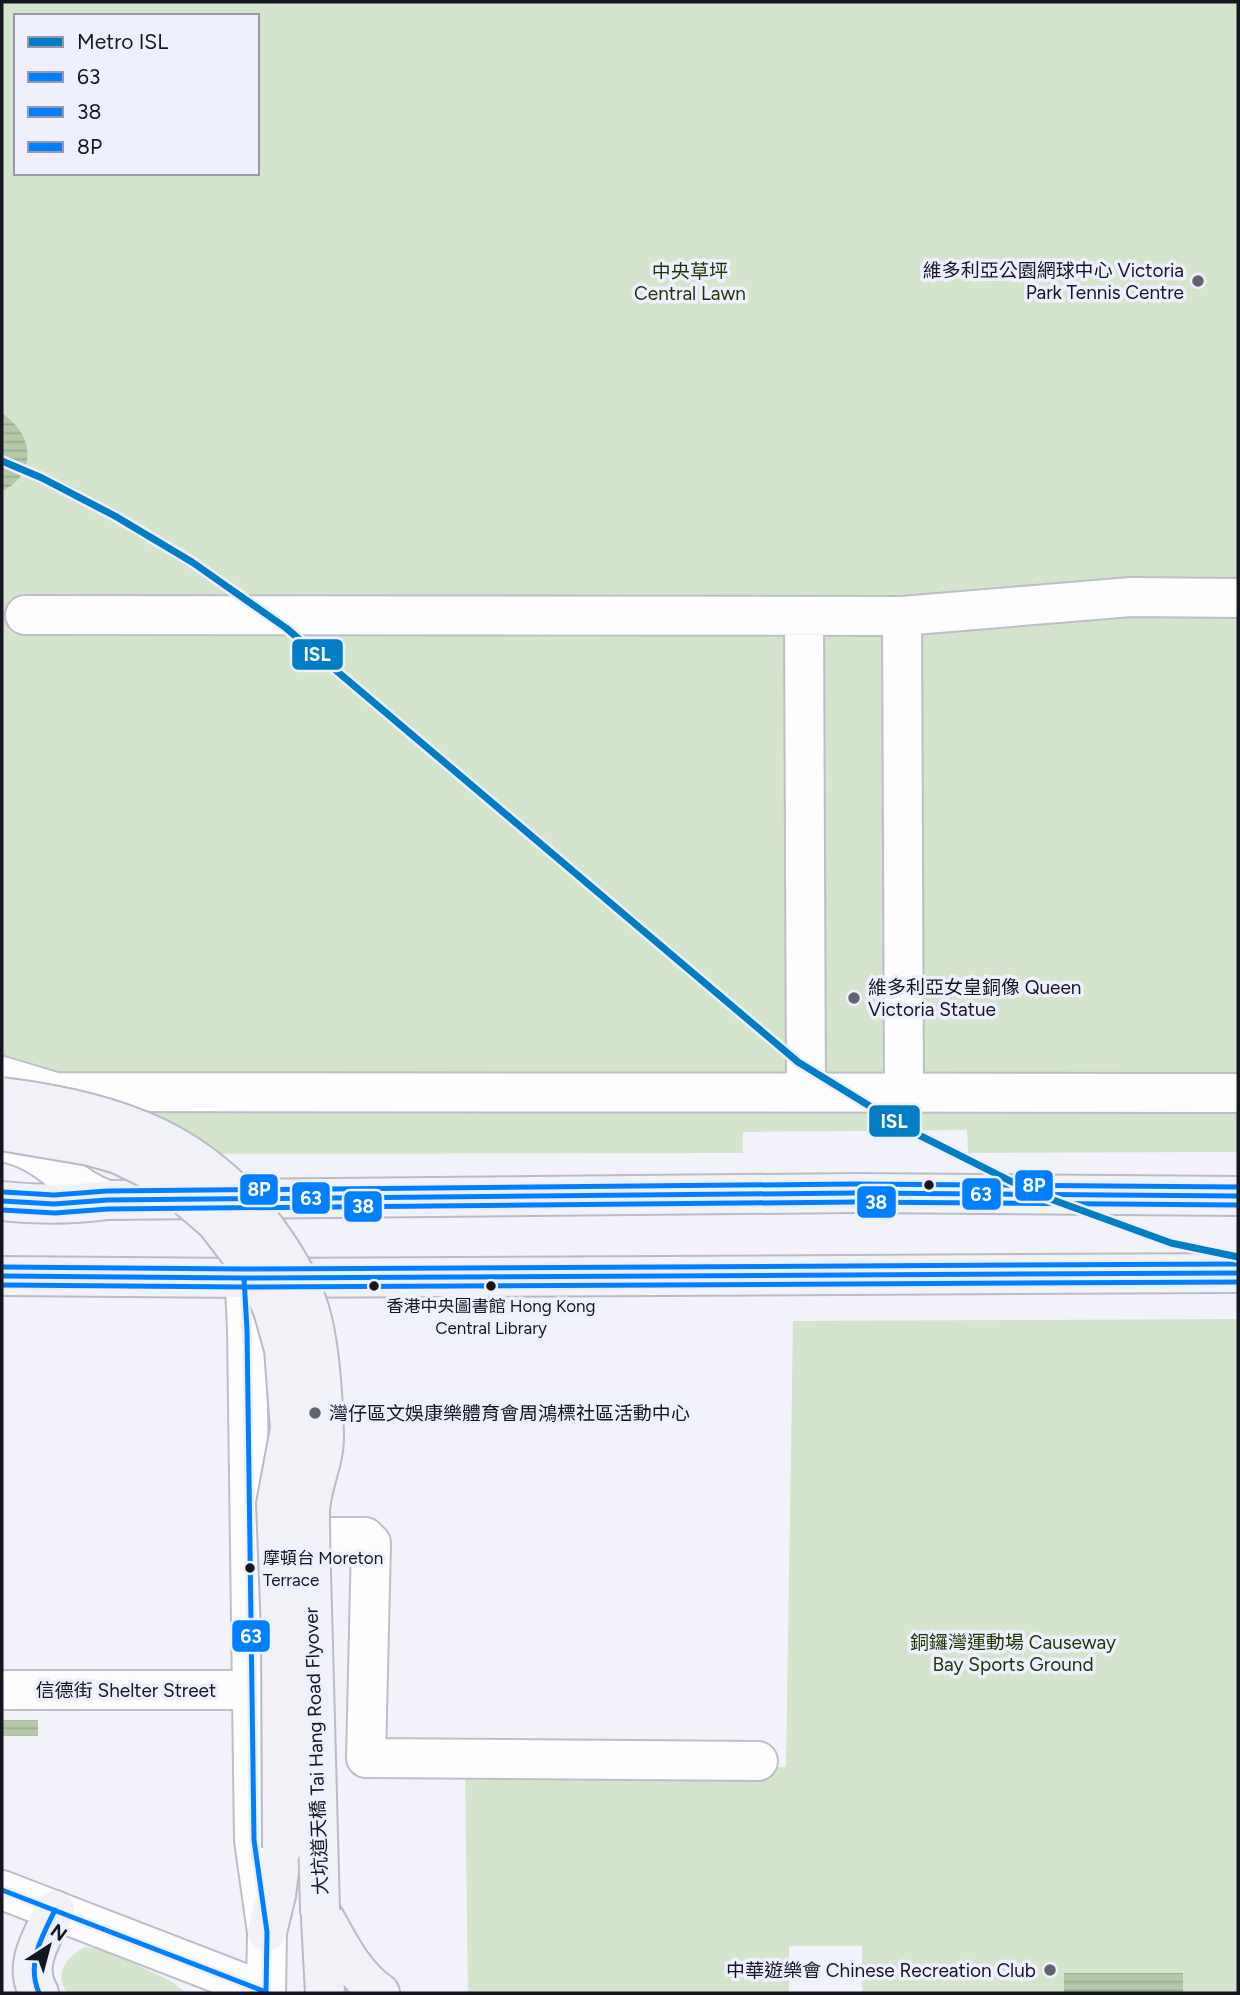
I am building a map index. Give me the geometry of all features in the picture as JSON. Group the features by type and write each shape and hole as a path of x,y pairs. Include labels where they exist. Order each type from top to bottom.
{"main road":[{"name":"大坑道天橋 Tai Hang Road Flyover","path":"2,1097 65,1106 113,1120 160,1139 191,1155 218,1176 243,1199 262,1223 293,1271 304,1296 317,1343 325,1439 310,1509"},
{"name":"大坑道天橋 Tai Hang Road Flyover","path":"2,1131 90,1146 118,1154 172,1184 215,1221 258,1278 273,1310 284,1349 290,1429 310,1509 320,1910 325,1993"},
{"path":"2,1201 41,1205 107,1200 856,1193 1238,1196"},
{"path":"2,1276 244,1278 1238,1273"},
{"path":"267,1933 276,1895 282,1848 281,1632 276,1504 290,1429"},
{"path":"39,1993 32,1971 34,1953 55,1910"},
{"path":"320,1910 349,1961 370,1987 380,1993"}],"street":[{"path":"25,615 902,616 1131,597 1238,598"},
{"path":"804,615 806,1093"},
{"path":"902,616 904,1093"},
{"path":"2,1076 55,1092 1238,1093"},
{"path":"2,1142 29,1149 79,1186 107,1200"},
{"path":"2,1889 266,1993 267,1933 254,1840 247,1330 243,1236 248,1198"},
{"path":"249,1537 365,1537 371,1542 366,1758 758,1762"},
{"name":"信德街 Shelter Street","path":"2,1690 251,1690"}],"green space":[{"name":"中央草坪 Central Lawn","path":"2,2 1238,2 1238,1152 968,1153 967,1130 743,1132 743,1153 157,1154 2,1121"},
{"name":"銅鑼灣運動場 Causeway Bay Sports Ground","path":"1238,1319 1238,1993 862,1993 862,1946 789,1946 789,1992 468,1993 465,1769 786,1767 793,1321"},
{"path":"85,1947 102,1949 169,1980 187,1993 67,1993 61,1978 64,1966 73,1955"}],"shaded area":[{"path":"2,414 20,431 28,453 22,474 14,484 2,491"},
{"path":"2,1720 38,1720 38,1736 2,1736"},
{"path":"1064,1973 1183,1973 1183,1993 1064,1993"}],"metro line":[{"name":"ISL","path":"2,461 42,478 115,516 192,562 286,628 798,1062 907,1129 1034,1193 1171,1243 1238,1257"}],"transit line":[{"name":"8P","path":"3,1192 54,1195 107,1191 856,1184 1238,1187"},
{"name":"63","path":"2,1201 54,1204 107,1200 856,1193 1238,1196"},
{"name":"38","path":"2,1210 55,1213 108,1209 856,1202 1238,1205"},
{"name":"8P","path":"2,1267 244,1269 1238,1264"},
{"name":"63","path":"2,1276 244,1278 1238,1273"},
{"name":"63","path":"244,1278 254,1840 267,1932 266,1993"},
{"name":"38","path":"2,1285 244,1287 1238,1282"},
{"name":"63","path":"2,1890 266,1992"},
{"name":"63","path":"39,1993 34,1971 37,1950 55,1910"}],"place":[{"name":"維多利亞公園網球中心 Victoria Park Tennis Centre","path":"1198,281"},
{"name":"維多利亞女皇銅像 Queen Victoria Statue","path":"854,998"},
{"name":"香港中央圖書館 Hong Kong Central Library","path":"491,1286"},
{"name":"灣仔區文娛康樂體育會周鴻標社區活動中心","path":"315,1413"},
{"name":"摩頓台 Moreton Terrace","path":"250,1568"},
{"name":"中華遊樂會 Chinese Recreation Club","path":"1050,1970"}]}
